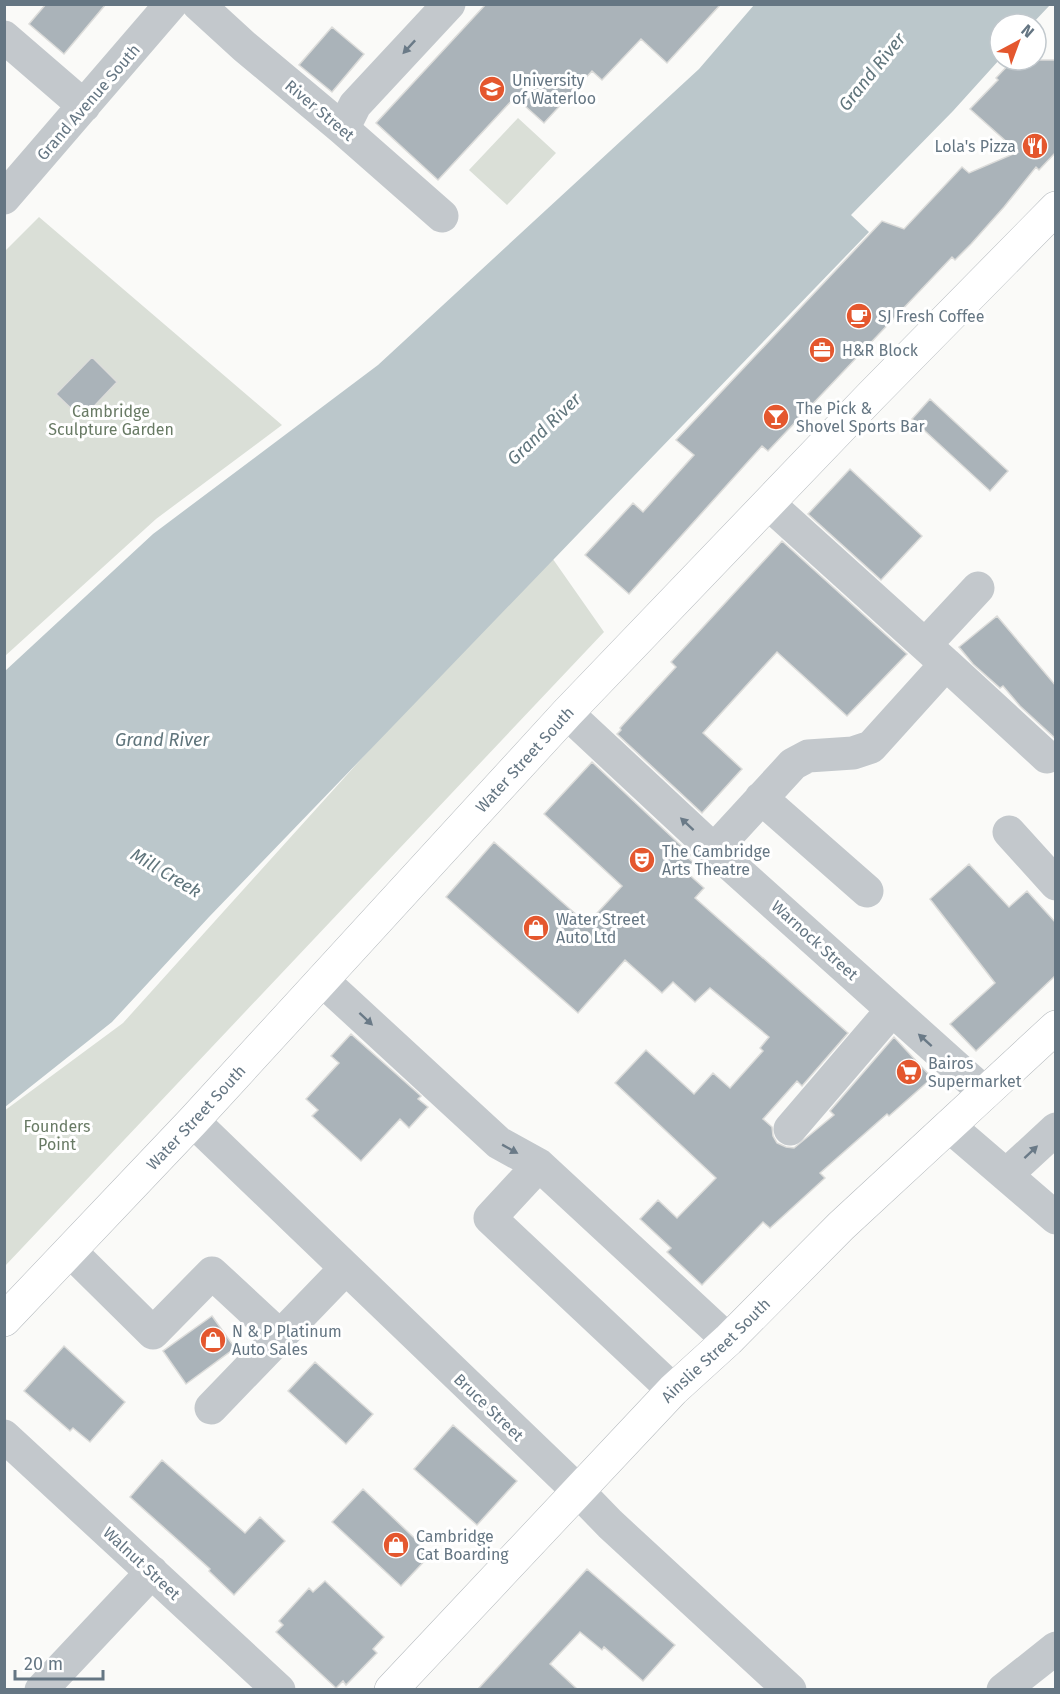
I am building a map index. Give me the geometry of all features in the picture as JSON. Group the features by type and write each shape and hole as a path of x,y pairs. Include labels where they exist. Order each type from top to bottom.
{"main road":[{"name":"Water Street South","path":"4,1320 193,1121 567,713 871,396 1056,208"},
{"name":"Ainslie Street South","path":"392,1689 673,1390 728,1340 841,1226 1056,1027"}],"street":[{"name":"Grand Avenue South","path":"4,198 171,4"},
{"name":"River Street","path":"198,4 442,216"},
{"path":"343,129 355,105 449,4"},
{"path":"4,37 84,106"},
{"path":"769,504 1047,757"},
{"path":"714,850 793,764 808,756 853,753 871,747 936,654 978,588"},
{"name":"Warnock Street","path":"567,713 714,850 985,1093"},
{"path":"761,798 867,891"},
{"path":"1009,832 1056,884"},
{"path":"322,980 499,1143 539,1165 728,1340"},
{"path":"790,1129 892,1010"},
{"name":"Bruce Street","path":"193,1121 610,1524 789,1689"},
{"path":"949,1126 1056,1218"},
{"path":"1006,1175 1056,1129"},
{"path":"539,1165 490,1218 673,1390"},
{"path":"70,1251 153,1333 212,1273 280,1336"},
{"path":"211,1408 345,1269"},
{"name":"Walnut Street","path":"4,1436 279,1689"},
{"path":"41,1689 152,1572"},
{"path":"1003,1689 1049,1660"}],"green space":[{"path":"518,118 556,153 507,205 469,170"},
{"name":"Cambridge Sculpture Garden","path":"39,217 282,425 156,519 5,656 5,251"},
{"name":"Founders Point","path":"548,552 604,632 5,1266 4,1111 123,1023"}],"water":[{"name":"Grand River","path":"754,5 1050,5 1043,12 988,12 988,72 851,215 869,232 209,917 112,1022 5,1107 5,671 153,534 378,365 699,69"}],"building":[{"path":"46,4 106,4 64,54 29,24"},
{"name":"University of Waterloo","path":"486,4 721,4 667,63 641,39 602,80 592,71 544,123 515,97 438,180 376,123"},
{"path":"332,27 364,54 332,92 299,65"},
{"path":"1048,60 1056,60 1056,152 1039,170 1036,167 971,244 955,260 952,257 768,451 762,446 629,594 585,555 633,503 643,512 694,455 676,440 882,221 904,229 962,167 969,173 1018,152 970,109 998,80 996,78 1002,72 1048,72"},
{"path":"92,357 117,382 82,419 56,394"},
{"path":"930,399 1008,471 990,491 912,419"},
{"path":"850,469 922,536 881,580 808,514"},
{"path":"782,541 907,654 847,716 777,652 703,733 742,769 702,813 617,734 676,667 671,662"},
{"path":"997,616 1056,686 1056,739 1020,706 1003,686 1000,688 973,664 959,647"},
{"path":"592,762 691,855 688,858 693,862 685,871 704,888 695,898 848,1033 802,1086 797,1081 763,1119 772,1127 777,1143 794,1148 834,1115 830,1111 894,1037 932,1078 820,1173 825,1178 770,1228 763,1222 702,1285 667,1252 671,1248 640,1219 658,1200 677,1218 716,1178 615,1083 646,1050 694,1094 713,1073 730,1088 763,1051 760,1048 769,1037 710,988 695,1002 673,982 662,993 625,960 578,1013 446,897 494,842 587,924 622,886 544,814"},
{"path":"969,864 1009,907 1027,891 1056,923 1056,975 976,1051 950,1024 995,983 930,899"},
{"path":"351,1034 421,1096 418,1099 428,1107 409,1128 400,1119 361,1161 312,1116 318,1110 306,1099 339,1063 331,1056"},
{"path":"212,1316 235,1348 186,1384 163,1351"},
{"path":"64,1346 125,1402 90,1442 73,1428 70,1431 24,1391"},
{"path":"315,1362 373,1414 346,1444 288,1391"},
{"path":"453,1425 517,1481 477,1525 414,1469"},
{"path":"162,1460 245,1533 260,1517 285,1541 234,1595 209,1571 210,1569 130,1497"},
{"path":"363,1489 431,1554 401,1586 332,1522"},
{"path":"587,1569 675,1645 643,1681 604,1647 602,1650 580,1632 550,1664 577,1689 478,1689"},
{"path":"325,1581 384,1637 373,1649 377,1653 346,1685 343,1681 336,1688 276,1632 283,1625 279,1621 309,1588 313,1592"}],"place":[{"name":"University of Waterloo","path":"492,89"},
{"name":"Lola's Pizza","path":"1035,146"},
{"name":"SJ Fresh Coffee","path":"859,316"},
{"name":"H&R Block","path":"822,350"},
{"name":"The Pick & Shovel Sports Bar","path":"776,417"},
{"name":"The Cambridge Arts Theatre","path":"642,860"},
{"name":"Water Street Auto Ltd","path":"536,928"},
{"name":"Bairos Supermarket","path":"909,1072"},
{"name":"N & P Platinum Auto Sales","path":"213,1340"},
{"name":"Cambridge Cat Boarding","path":"396,1545"}],"water label":[{"name":"Mill Creek","path":"166,873"}]}
